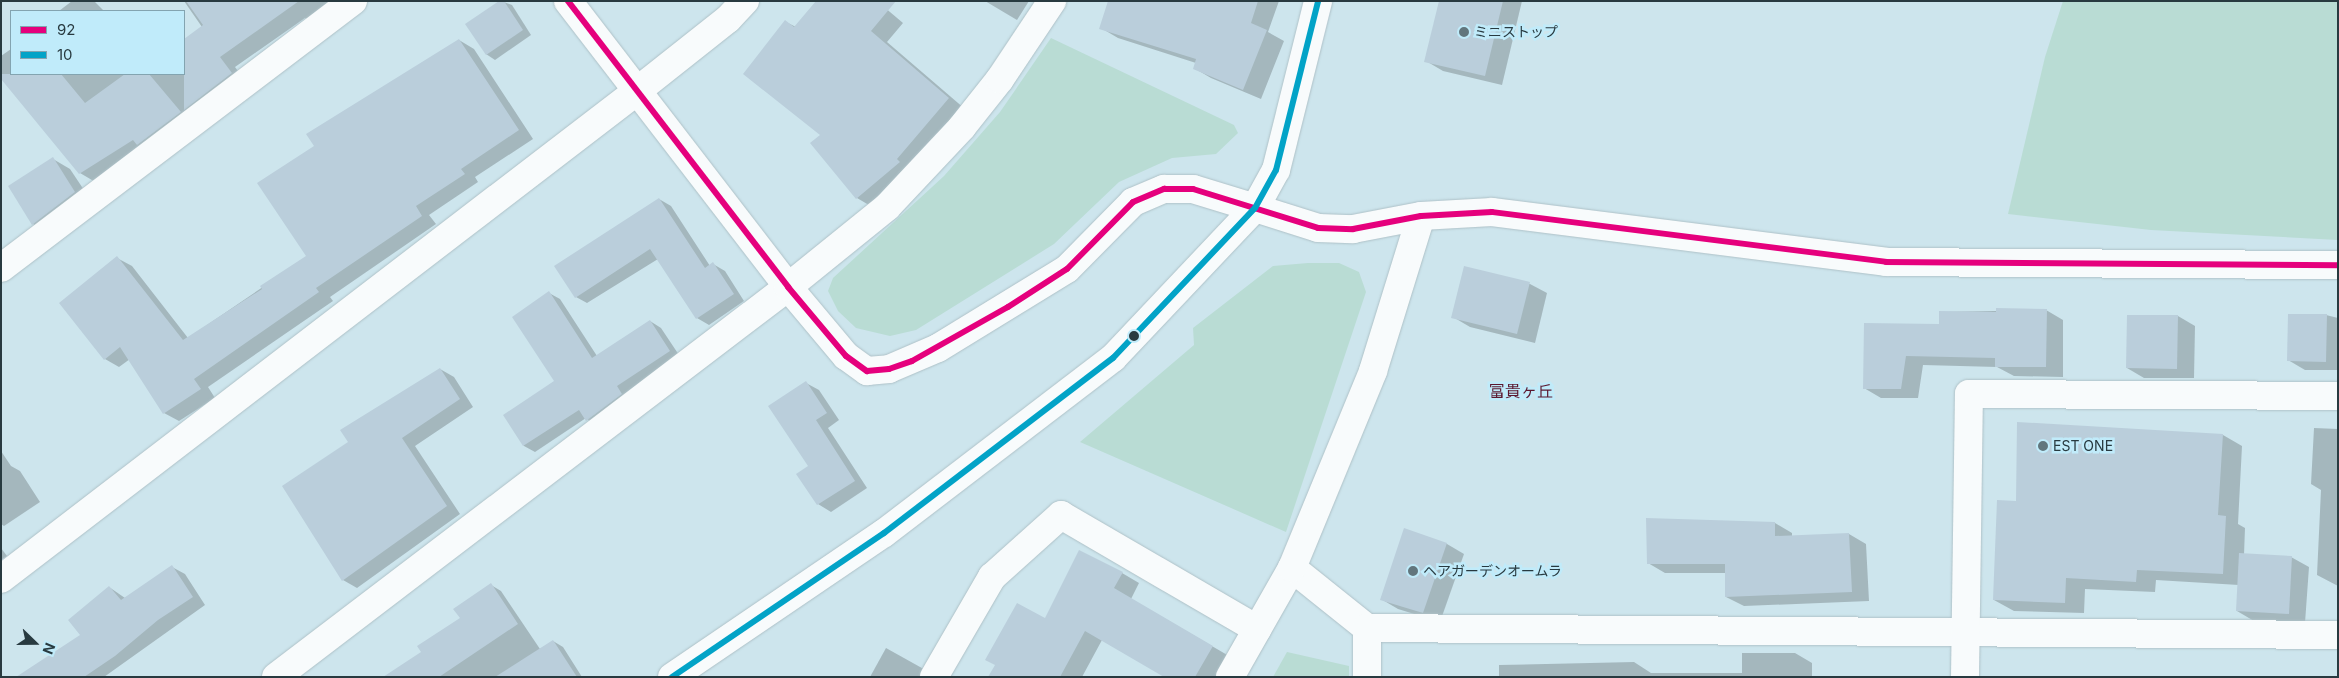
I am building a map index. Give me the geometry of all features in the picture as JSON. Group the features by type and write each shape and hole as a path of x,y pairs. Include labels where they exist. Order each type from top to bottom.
{"street":[{"path":"1,268 353,1"},
{"path":"568,1 788,287 846,356 867,371 889,369 938,348 1068,269 1133,202 1164,189 1193,189 1318,228 1353,229 1421,216 1492,212 1886,262 2338,265"},
{"path":"1,579 637,91 728,19 745,1"},
{"path":"276,677 788,287 887,207 924,169 1000,79 1052,1"},
{"path":"672,677 884,533 1113,358 1255,208 1276,170 1318,1"},
{"path":"1230,677 1292,568 1373,371 1421,216"},
{"path":"1965,677 1964,632 1969,394 2338,396"},
{"path":"934,677 992,577 1061,515 1257,629"},
{"path":"1292,568 1367,628 2338,635"},
{"path":"1367,628 1368,677"}],"green space":[{"path":"2063,1 2338,1 2338,240 2151,230 2008,214 2045,57"},
{"path":"1051,38 1234,125 1238,133 1216,154 1172,158 1119,182 1054,244 916,330 890,336 856,328 838,311 828,291 833,278 944,176 1000,112"},
{"path":"1339,263 1359,272 1366,292 1286,532 1080,442 1194,345 1193,328 1273,266"},
{"path":"1287,652 1349,666 1349,677 1273,677"}],"building":[{"path":"186,1 299,1 220,57 232,73 184,110 185,38 203,25"},
{"path":"499,1 504,1 523,30 486,55 465,24"},
{"path":"816,1 896,1 871,31 949,98 897,159 900,162 856,199 810,143 820,135 743,74 785,20 794,27"},
{"path":"1108,1 1258,1 1251,23 1267,30 1243,90 1193,69 1196,59 1099,29"},
{"name":"ミニストップ","path":"1439,1 1503,1 1485,76 1424,62"},
{"path":"459,39 519,130 461,169 465,174 416,206 422,216 316,288 319,292 194,379 201,389 163,414 120,347 104,360 59,303 117,256 183,340 262,289 260,286 306,256 257,183 314,146 306,134"},
{"path":"1,74 62,75 85,103 124,75 150,75 181,112 137,145 133,140 79,174 1,79"},
{"path":"53,157 75,192 32,225 8,186"},
{"path":"659,198 705,268 713,262 734,294 696,319 650,249 575,298 554,266"},
{"path":"1464,266 1530,282 1517,334 1451,318"},
{"path":"549,291 592,358 650,320 670,351 617,386 622,394 586,421 579,410 523,446 503,415 554,381 512,317"},
{"path":"1996,308 2047,309 2046,367 1995,367 1995,358 1906,356 1901,389 1863,389 1864,323 1939,324 1939,311 1996,312"},
{"path":"2288,314 2327,314 2326,362 2287,361"},
{"path":"2127,315 2178,315 2177,369 2126,368"},
{"path":"440,368 460,399 402,438 447,506 342,581 282,486 348,442 340,430"},
{"path":"806,381 827,413 816,420 855,481 817,505 796,474 808,466 768,406"},
{"path":"2017,422 2223,434 2218,515 2226,516 2223,574 2137,570 2136,582 2066,578 2065,603 1993,600 1997,500 2016,501"},
{"path":"1646,518 1775,522 1775,536 1849,533 1852,592 1725,597 1725,564 1647,564"},
{"name":"ヘアガーデンオームラ","path":"1404,528 1447,543 1423,613 1380,600"},
{"path":"1079,550 1123,572 1114,588 1213,646 1195,677 1164,677 1085,631 1060,677 988,677 995,665 985,660 1017,603 1045,618"},
{"path":"2239,553 2292,556 2289,614 2236,611"},
{"path":"172,565 193,597 158,620 115,656 84,677 16,677 80,635 68,620 109,586 121,600"},
{"path":"491,583 518,624 439,677 383,677 421,652 417,646 460,618 453,609"},
{"path":"553,640 577,677 495,677"}],"transit line":[{"name":"92","path":"568,1 788,287 846,356 867,371 889,369 912,361 1008,307 1067,269 1133,202 1164,189 1193,189 1318,228 1353,229 1421,216 1492,212 1886,262 2338,265"},
{"name":"10","path":"672,677 884,533 1113,358 1255,208 1276,170 1318,1"}],"place":[{"name":"ミニストップ","path":"1464,32"},
{"name":"EST ONE","path":"2043,446"},
{"name":"ヘアガーデンオームラ","path":"1413,571"}],"district":[{"name":"富貴ヶ丘","path":"1521,391"}]}
